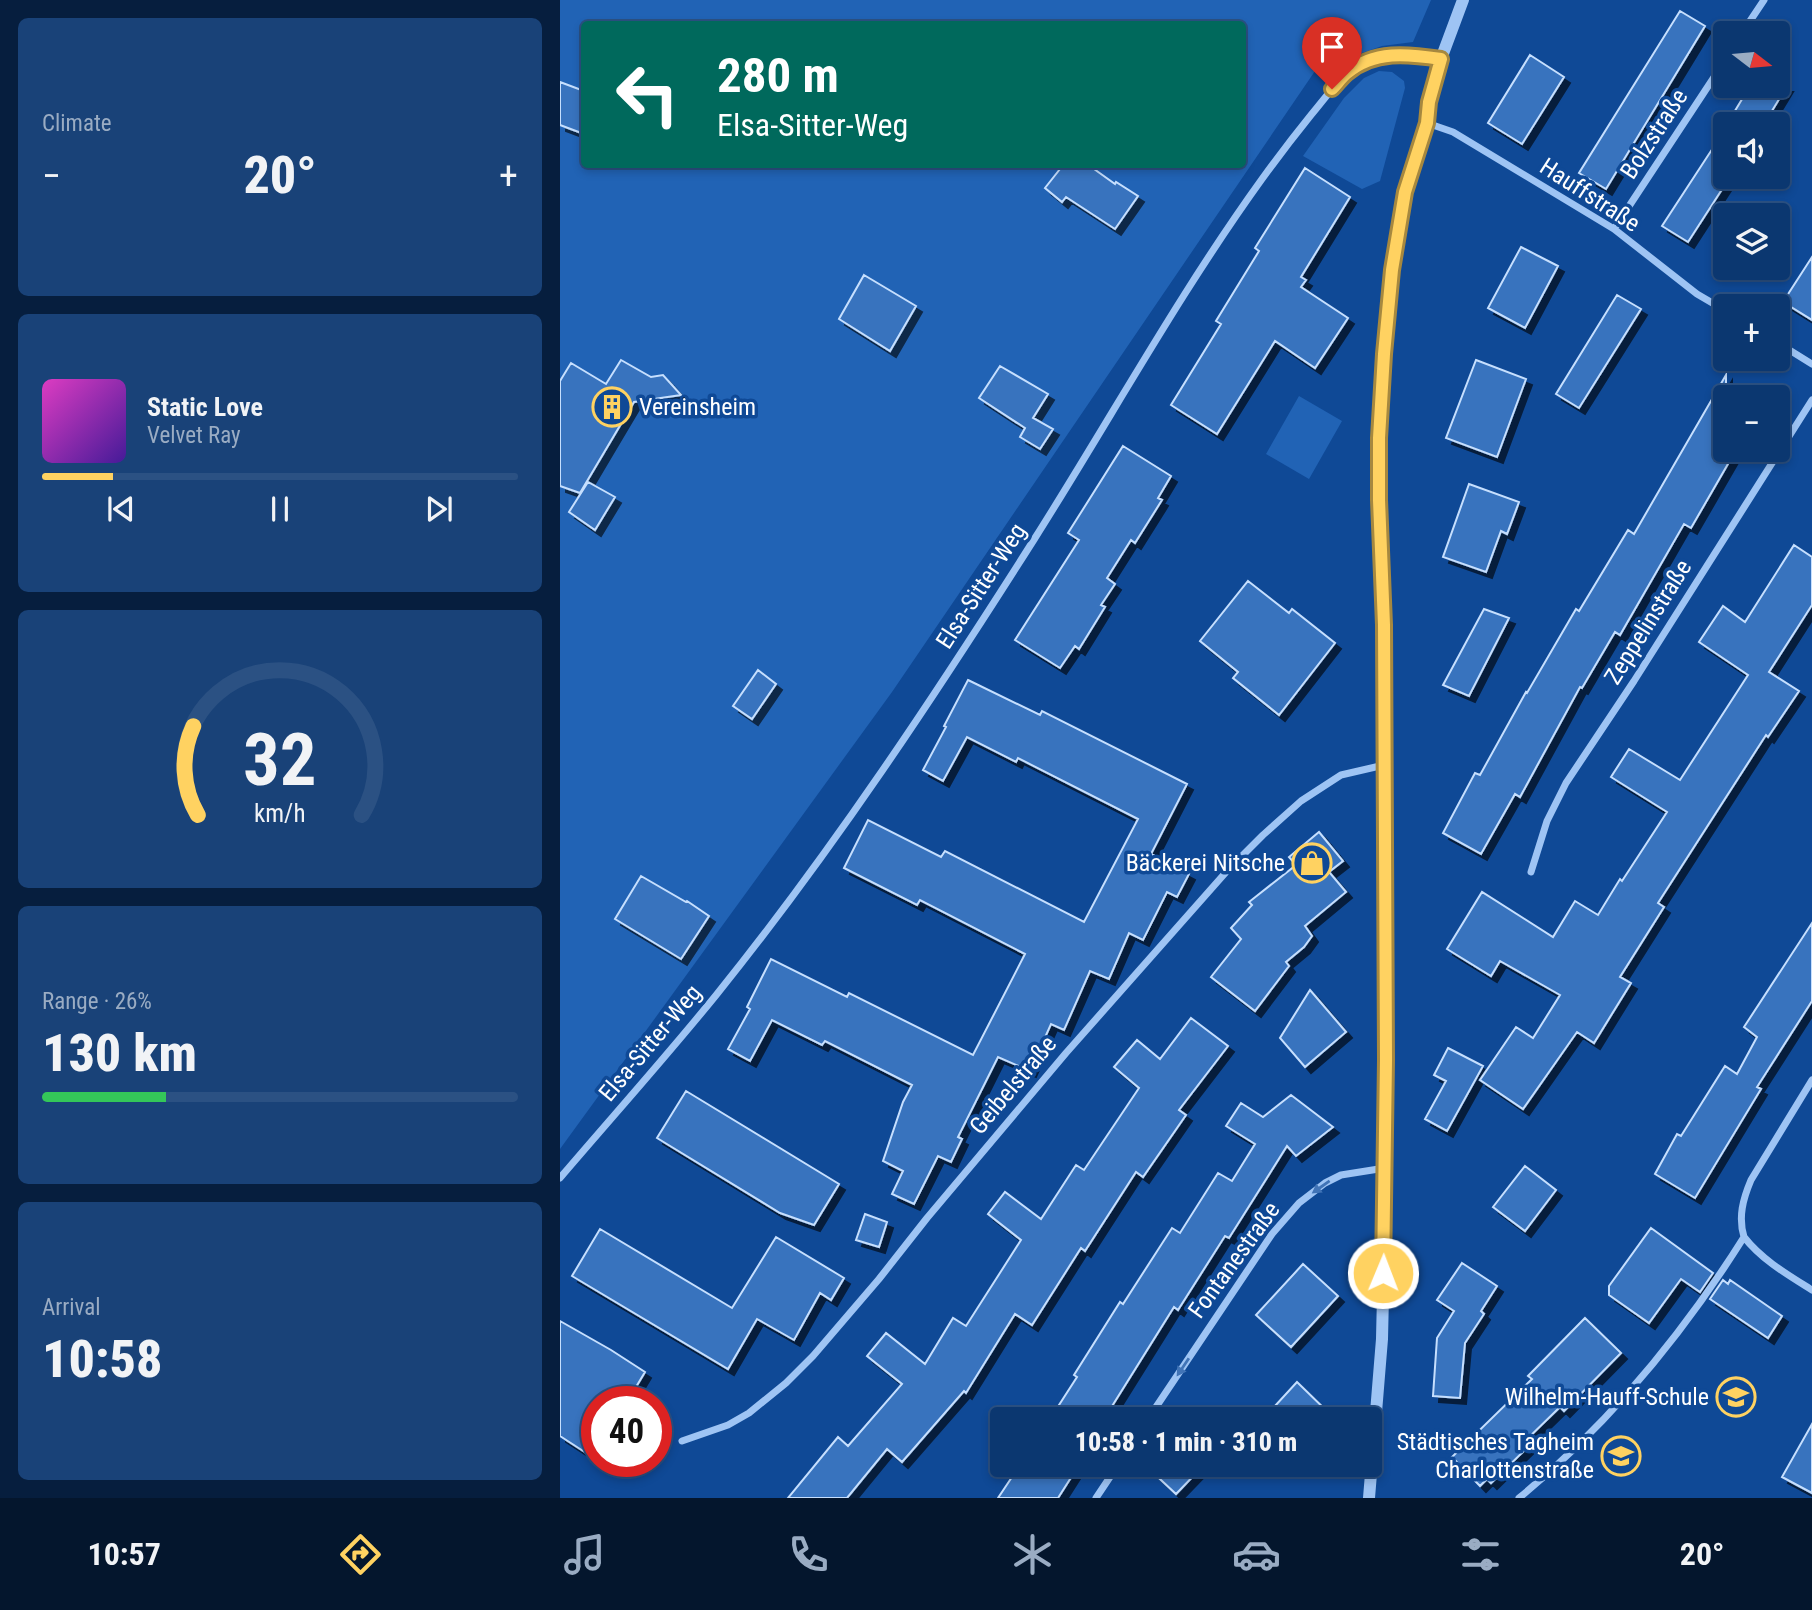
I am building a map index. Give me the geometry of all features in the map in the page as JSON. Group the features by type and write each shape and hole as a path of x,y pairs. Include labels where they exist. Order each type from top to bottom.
{"street":[{"path":"1369,1498 1382,1339 1385,1168 1384,612 1379,500 1382,378 1392,270 1405,192 1427,123 1429,102 1441,59 1463,0"},
{"path":"1750,21 1764,0"},
{"name":"Elsa-Sitter-Weg","path":"560,1178 716,995 820,859 918,718 1036,537 1176,307 1241,207 1304,125 1346,74 1362,63 1382,57 1409,54 1441,59"},
{"name":"Bolzstraße","path":"1614,229 1713,79"},
{"name":"Hauffstraße","path":"1427,123 1453,132 1614,229 1697,294 1713,303"},
{"path":"1790,351 1812,364"},
{"name":"Zeppelinstraße","path":"1531,872 1554,804 1812,400"},
{"name":"Geibelstraße","path":"682,1440 728,1425 749,1413 786,1383 813,1356 1066,1052 1254,844 1301,801 1341,775 1384,765"},
{"path":"1812,1080 1751,1180 1741,1217 1744,1237 1753,1248 1812,1290"},
{"name":"Fontanestraße","path":"1156,1407 1272,1234 1299,1203 1341,1175 1385,1168"},
{"path":"1519,1498 1552,1471 1653,1363 1717,1278 1744,1237"},
{"path":"1096,1498 1110,1477"}],"shaded area":[{"path":"560,0 1431,0 1413,42 1382,46 1356,55 1328,79 1315,71 892,692 560,1149"},
{"path":"1379,71 1392,72 1404,81 1405,88 1380,181 1362,189 1303,156 1344,98 1364,78"},
{"path":"1299,396 1342,421 1309,479 1266,454"}],"building":[{"path":"1680,11 1705,26 1606,189 1579,173"},
{"path":"1530,55 1564,77 1522,144 1488,123"},
{"path":"560,82 581,90 581,133 560,125"},
{"path":"1743,98 1780,98 1771,112 1734,112"},
{"path":"1713,148 1713,189 1722,189 1688,242 1662,226"},
{"path":"1061,168 1093,168 1138,196 1115,229 1066,197 1062,202 1045,188"},
{"path":"1305,168 1350,197 1301,277 1306,280 1301,287 1348,318 1315,368 1275,341 1217,434 1171,405 1221,324 1216,321 1259,251 1255,248"},
{"path":"1521,247 1558,266 1525,328 1488,308"},
{"path":"1812,257 1812,320 1790,306 1788,294"},
{"path":"864,275 916,306 890,351 839,319"},
{"path":"1617,295 1641,309 1579,408 1556,394"},
{"path":"621,360 651,377 663,375 681,395 634,402 580,493 560,486 560,381 571,363 606,384"},
{"path":"1476,360 1526,379 1497,457 1446,438"},
{"path":"1000,366 1048,394 1033,418 1053,429 1040,449 1020,437 1025,428 979,398"},
{"path":"1713,397 1713,462 1729,462 1691,528 1684,524 1620,635 1615,632 1582,688 1580,687 1520,797 1515,794 1481,854 1443,833 1475,773 1480,775 1576,609 1579,611 1628,530 1634,534"},
{"path":"1123,446 1171,476 1158,498 1162,500 1135,543 1131,540 1107,578 1115,584 1101,605 1105,607 1079,649 1075,646 1060,668 1015,640 1079,540 1068,533"},
{"path":"588,482 615,497 595,530 569,512"},
{"path":"1469,484 1519,502 1507,534 1501,531 1486,572 1443,557"},
{"path":"1794,545 1812,557 1812,605 1769,672 1799,691 1768,737 1766,735 1658,903 1664,907 1620,977 1631,983 1594,1043 1577,1032 1523,1109 1480,1080 1516,1027 1533,1038 1560,995 1500,961 1491,976 1447,949 1482,892 1553,937 1575,901 1598,915 1667,812 1611,777 1629,749 1680,780 1748,675 1699,642 1723,606 1745,622"},
{"path":"1248,581 1289,613 1292,609 1335,643 1279,715 1233,678 1238,672 1200,641"},
{"path":"1484,609 1509,618 1469,696 1443,685"},
{"path":"758,670 776,684 752,719 733,706"},
{"path":"968,680 1040,715 1042,711 1187,784 1151,854 1189,874 1177,897 1167,892 1143,940 1129,933 1109,979 1090,971 1064,1030 1051,1024 1030,1071 998,1057 958,1137 962,1139 951,1162 938,1156 914,1204 892,1194 903,1171 883,1161 903,1102 912,1085 825,1041 822,1045 772,1020 750,1061 728,1049 750,1009 747,1007 771,959 847,997 849,993 973,1055 1025,954 920,900 917,905 844,868 868,820 941,857 945,851 1084,922 1138,819 1018,758 1016,762 967,737 943,781 923,770"},
{"path":"1319,832 1343,861 1329,872 1346,892 1305,926 1312,936 1304,947 1286,962 1289,966 1255,1011 1211,977 1241,939 1231,928 1252,905 1249,902 1296,865 1289,857"},
{"path":"641,876 709,916 681,959 615,919"},
{"path":"1812,923 1812,1001 1757,1087 1761,1089 1695,1198 1655,1174 1677,1134 1681,1136 1725,1066 1737,1074 1757,1037 1744,1027"},
{"path":"1310,990 1346,1032 1305,1067 1280,1038"},
{"path":"1191,1018 1228,1046 1179,1110 1186,1115 1143,1177 1136,1172 1085,1251 1081,1248 1032,1325 1015,1314 966,1393 964,1391 902,1462 887,1449 847,1498 788,1498 838,1437 848,1446 902,1384 867,1356 886,1333 925,1364 953,1318 966,1326 1021,1240 988,1214 1005,1192 1041,1219 1076,1165 1084,1170 1139,1088 1114,1067 1137,1040 1160,1059"},
{"path":"1448,1048 1483,1066 1447,1131 1425,1119 1446,1081 1434,1075"},
{"path":"686,1091 839,1184 814,1225 780,1213 657,1138"},
{"path":"1291,1095 1333,1127 1296,1156 1287,1146 1229,1238 1225,1236 1178,1310 1174,1307 1112,1407 1058,1407 1077,1377 1074,1375 1120,1302 1123,1304 1172,1228 1180,1233 1218,1173 1232,1181 1255,1144 1226,1126 1241,1103 1263,1117"},
{"path":"1525,1166 1556,1190 1525,1231 1493,1207"},
{"path":"865,1214 887,1222 879,1247 856,1240"},
{"path":"1651,1228 1713,1273 1700,1292 1681,1279 1649,1323 1609,1295 1609,1286"},
{"path":"600,1229 732,1308 776,1237 844,1278 831,1300 820,1293 794,1340 757,1319 728,1369 572,1276"},
{"path":"1462,1263 1497,1286 1481,1311 1484,1314 1465,1343 1460,1398 1433,1396 1437,1338 1454,1311 1437,1300"},
{"path":"1303,1264 1338,1296 1291,1347 1256,1315"},
{"path":"1723,1280 1728,1284 1730,1280 1782,1316 1768,1338 1710,1299"},
{"path":"1585,1318 1621,1353 1564,1411 1560,1407 1523,1443 1527,1448 1491,1483 1487,1479 1480,1486 1452,1457 1532,1379 1528,1376"},
{"path":"560,1321 645,1372 637,1386 581,1386 581,1450 560,1436"},
{"path":"1297,1382 1323,1407 1274,1407"},
{"path":"1812,1424 1812,1493 1782,1477"},
{"path":"1012,1477 1071,1477 1058,1498 998,1498"},
{"path":"1158,1477 1192,1477 1176,1494"}],"place":[{"name":"Vereinsheim","path":"612,407"},
{"name":"Bäckerei Nitsche","path":"1312,863"},
{"name":"Wilhelm-Hauff-Schule","path":"1736,1397"},
{"name":"Städtisches Tagheim Charlottenstraße","path":"1621,1456"}],"route":[{"path":"1332,89 1346,74 1362,63 1382,57 1409,54 1441,59 1429,102 1427,123 1405,192 1392,270 1379,438 1384,625 1386,1060 1383,1273"}]}
